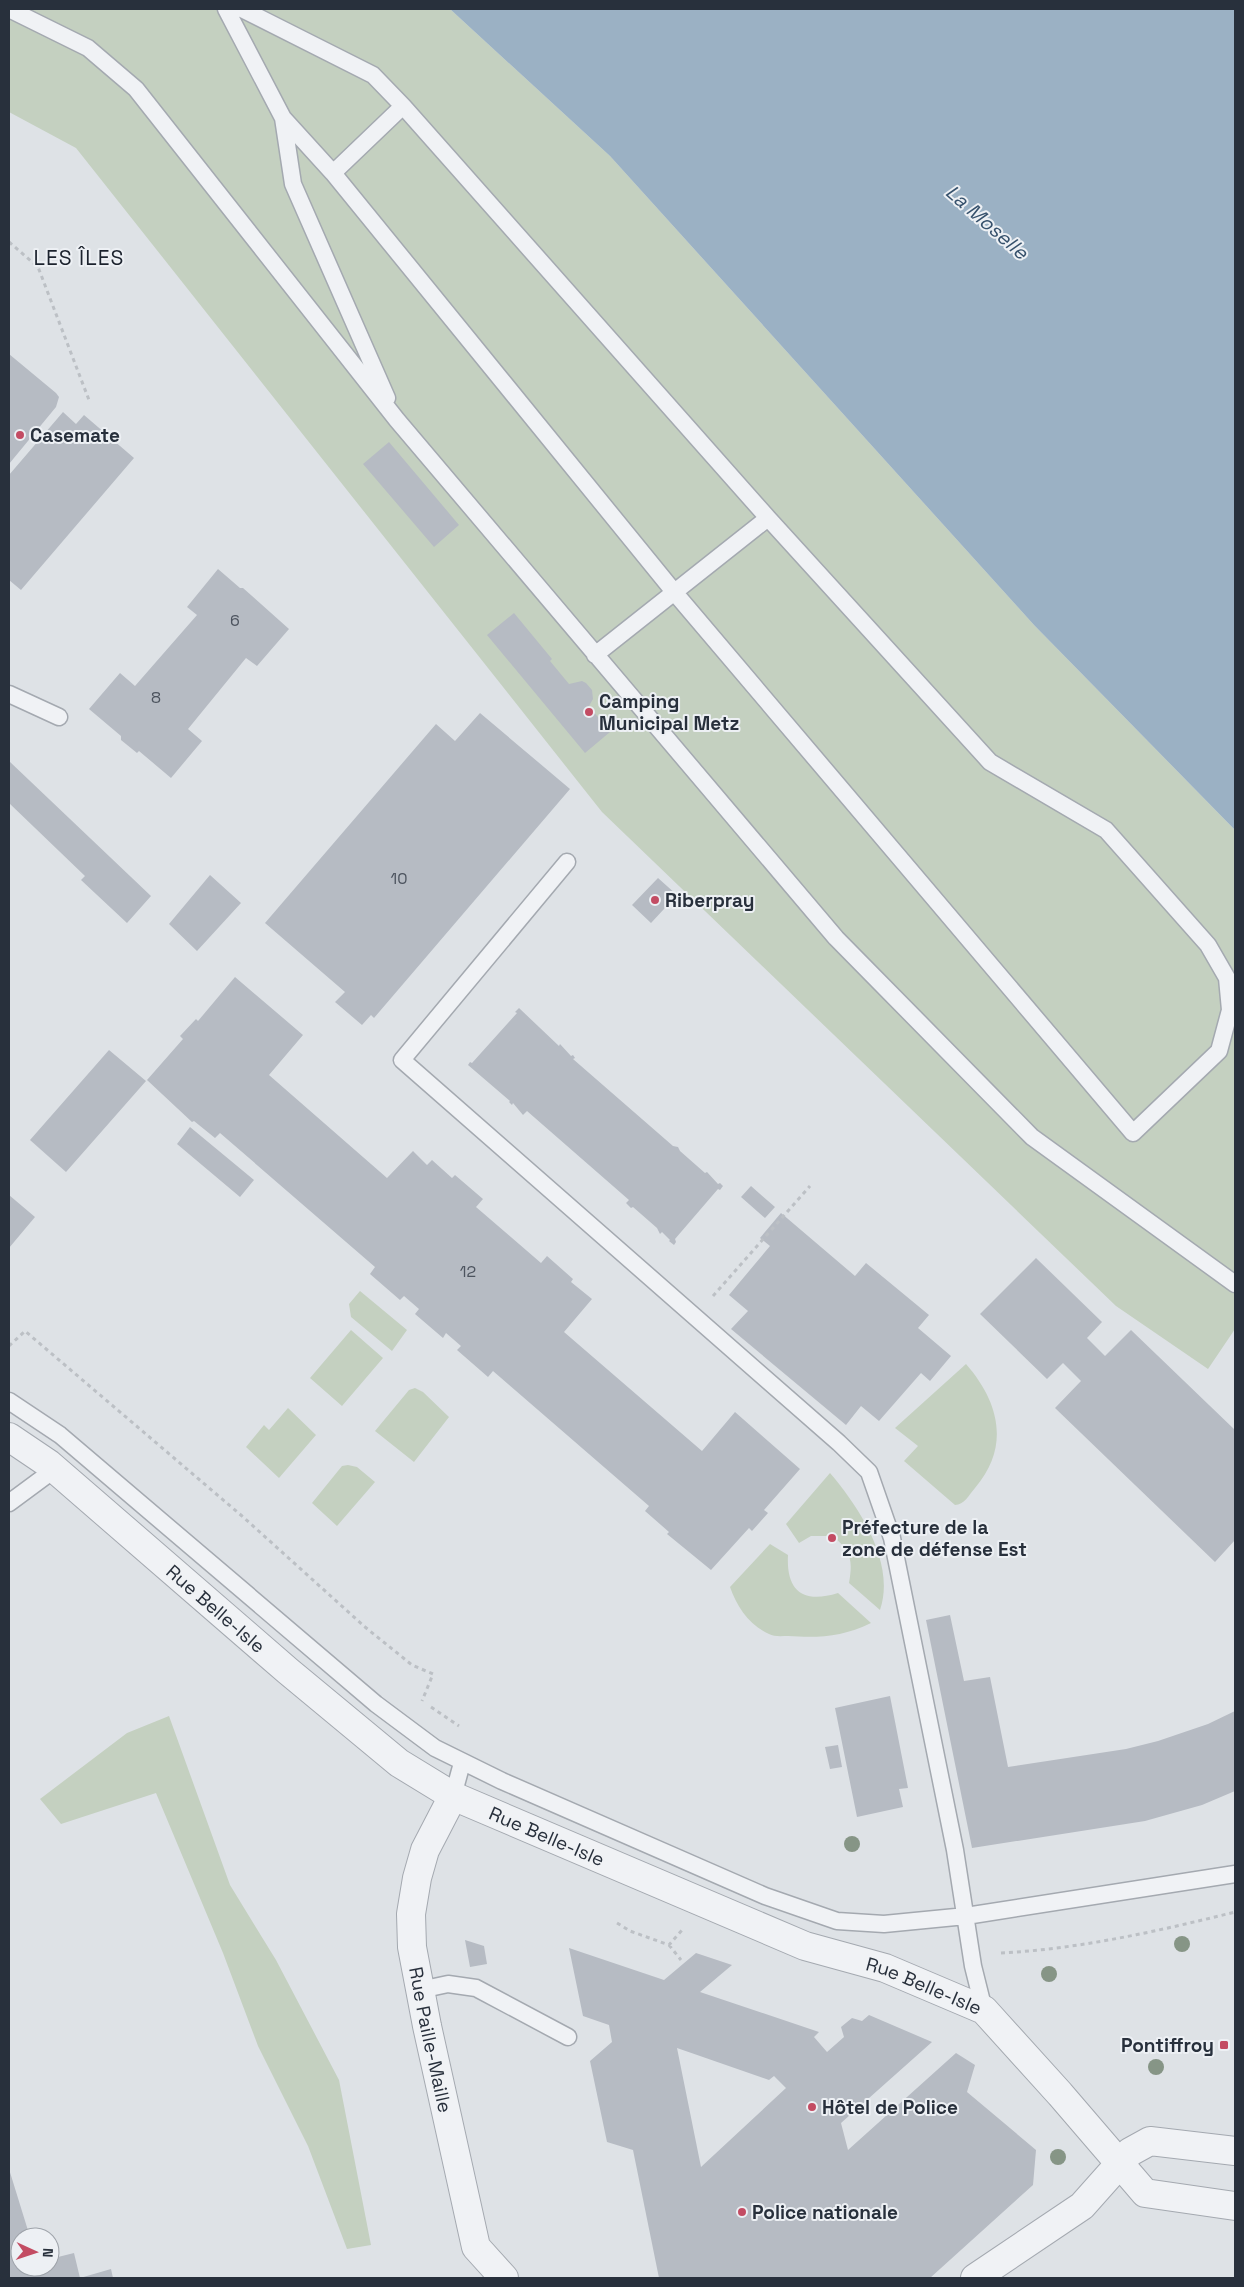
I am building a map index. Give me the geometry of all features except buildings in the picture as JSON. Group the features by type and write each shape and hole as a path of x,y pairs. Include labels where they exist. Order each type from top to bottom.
{"street":[{"name":"Rue Belle-Isle","path":"9,1437 55,1469 288,1671 392,1757 453,1796 804,1946 885,1968 984,2010 1145,2192 1235,2204"},
{"name":"Rue Paille-Maille","path":"453,1796 425,1850 417,1878 411,1914 412,1947 476,2247 504,2278"},
{"path":"975,2278 1082,2206 1130,2152 1150,2141 1235,2151"}],"lane":[{"path":"9,9 88,48 136,89 397,420 836,938 1032,1137 1235,1284"},
{"path":"226,9 283,118 333,173 675,592 1133,1133 1219,1052 1230,1010 1227,978 1208,945 1106,830 990,762 768,518 403,106 373,75 242,9"},
{"path":"333,173 403,106"},
{"path":"283,118 293,184 397,420"},
{"path":"595,655 768,518"},
{"path":"9,694 59,717"},
{"path":"567,862 402,1060 839,1443 868,1472 892,1538 955,1850 973,1966 984,2010"},
{"name":"Rue Belle-Isle","path":"9,1400 60,1435 376,1704 435,1748 462,1763 766,1896 837,1921 884,1924 966,1916 1235,1874"},
{"path":"9,1503 55,1469"},
{"path":"453,1796 462,1763"},
{"path":"420,1990 448,1984 476,1988 568,2038"}],"path":[{"path":"9,242 38,267 89,400"},
{"path":"695,1317 810,1186"},
{"path":"9,1346 25,1331 248,1522 365,1627 412,1665 433,1674 422,1701"},
{"path":"1001,1953 1030,1951 1170,1928 1235,1912"},
{"path":"617,1923 630,1931 669,1945 681,1960"},
{"path":"669,1945 685,1926"}],"green space":[{"path":"9,9 450,9 610,156 1034,625 1235,830 1235,1329 1208,1369 1116,1306 602,812 76,148 9,112"},
{"path":"360,1291 407,1330 392,1351 351,1317 349,1304"},
{"path":"351,1330 383,1358 342,1406 310,1378"},
{"path":"966,1364 987,1394 996,1425 996,1441 993,1457 986,1472 966,1499 955,1505 904,1461 918,1446 895,1428"},
{"path":"415,1388 423,1392 449,1417 414,1462 375,1431 409,1390"},
{"path":"288,1408 316,1435 279,1478 246,1447 264,1425 269,1430"},
{"path":"342,1466 357,1467 375,1482 337,1526 312,1503"},
{"path":"830,1473 863,1519 879,1555 884,1592 880,1610 849,1583 851,1568 849,1556 844,1547 833,1536 811,1536 799,1543 786,1524"},
{"path":"770,1544 788,1555 790,1578 799,1592 815,1597 838,1593 871,1623 840,1634 810,1637 773,1636 755,1626 736,1602 730,1587"},
{"path":"169,1716 230,1885 276,1960 339,2080 371,2245 347,2249 308,2146 258,2046 223,1953 156,1793 61,1824 40,1799 127,1733"}],"water":[{"name":"La Moselle","path":"450,9 1235,9 1235,830 1034,625 610,156"}],"place":[{"name":"Casemate","path":"20,435"},
{"name":"Camping Municipal Metz","path":"589,712"},
{"name":"Riberpray","path":"655,900"},
{"name":"Préfecture de la zone de défense Est","path":"832,1538"},
{"name":"Pontiffroy","path":"1224,2045"},
{"name":"Hôtel de Police","path":"812,2107"},
{"name":"Police nationale","path":"742,2212"}],"district":[{"name":"LES ÎLES","path":"79,257"}]}
